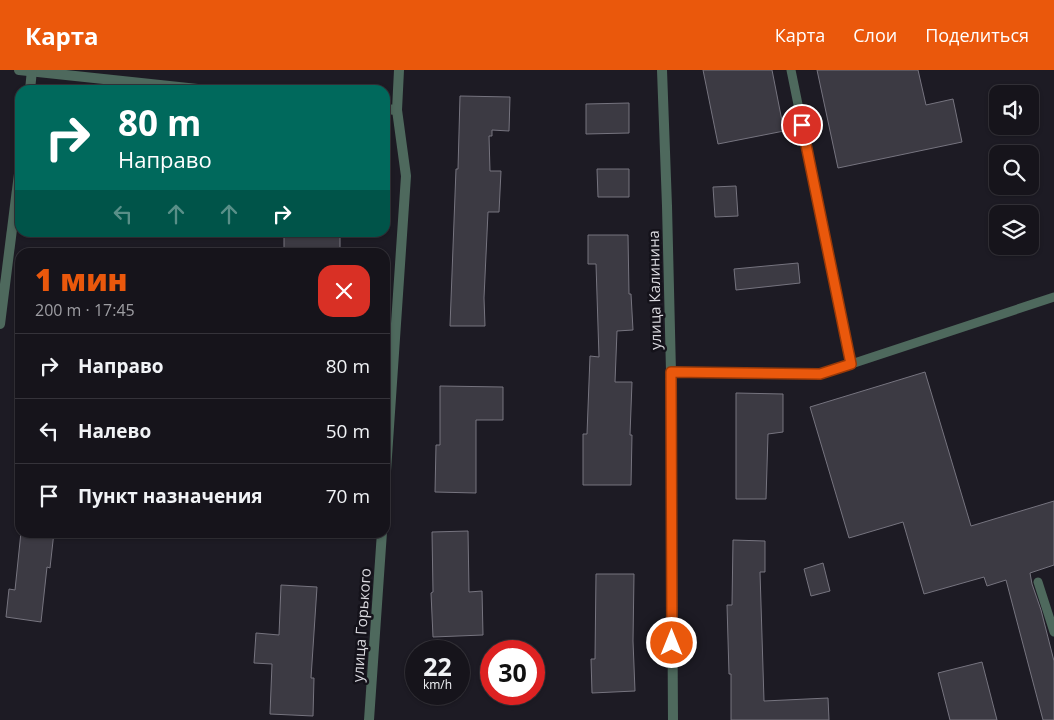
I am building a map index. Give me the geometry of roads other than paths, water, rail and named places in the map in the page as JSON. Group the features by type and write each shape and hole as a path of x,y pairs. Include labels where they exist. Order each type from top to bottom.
{"street":[{"path":"19,70 161,85"},
{"path":"390,412 406,176 397,110 400,70"},
{"name":"улица Калинина","path":"662,70 668,206 671,372 673,720"},
{"path":"31,85 32,71"},
{"path":"390,109 397,110"},
{"path":"0,324 15,206"},
{"name":"улица Горького","path":"369,720 382,538"}],"lane":[{"path":"791,70 851,364"},
{"path":"671,372 820,374 1054,297"},
{"path":"1038,582 1054,632"}]}
